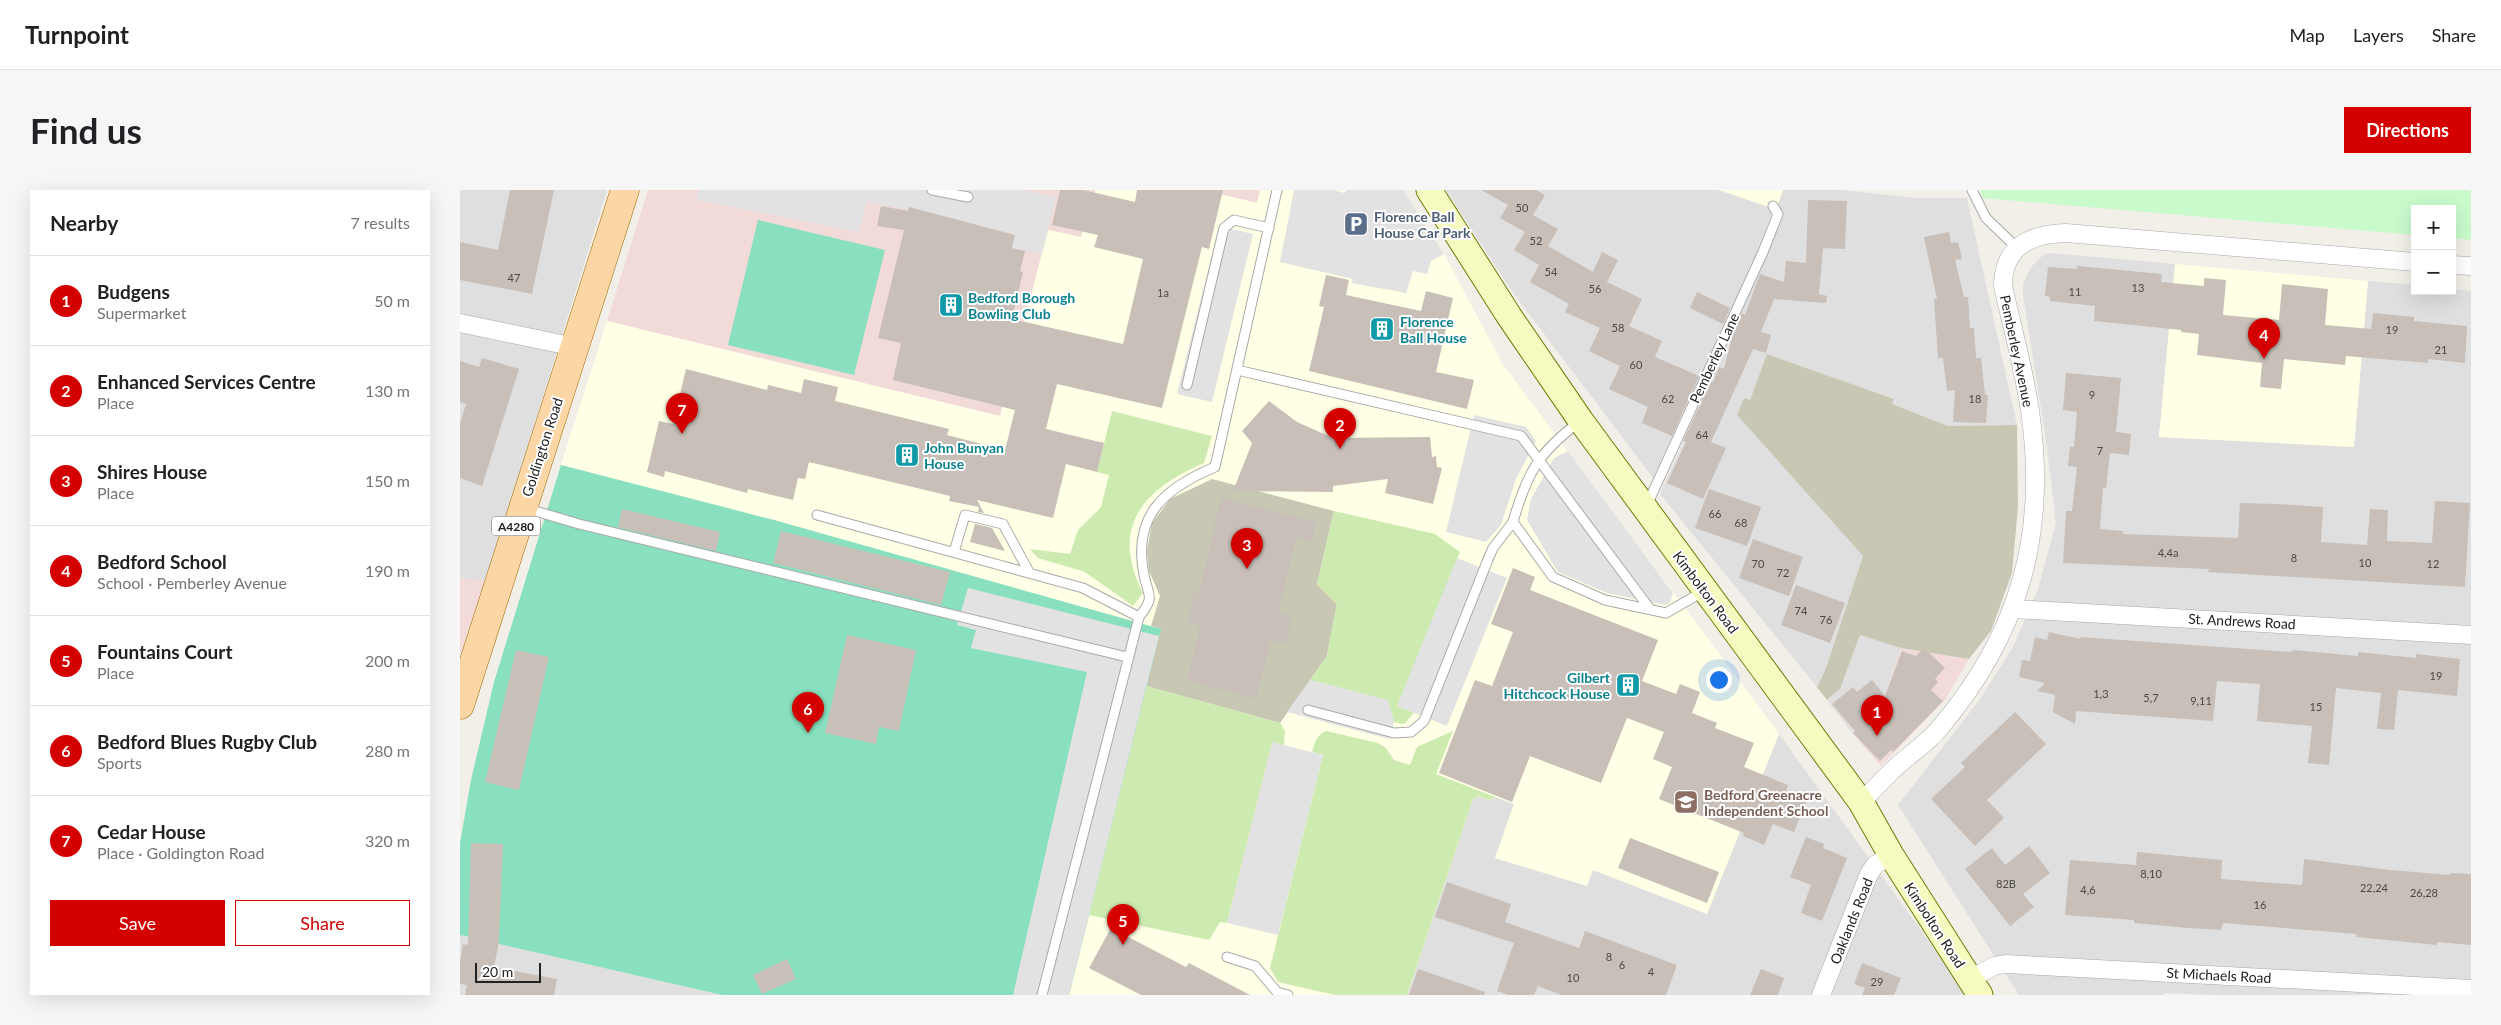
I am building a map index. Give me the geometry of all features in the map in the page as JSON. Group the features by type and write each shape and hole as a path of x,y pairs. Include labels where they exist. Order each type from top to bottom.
{"main road":[{"name":"Goldington Road","path":"460,705 469,663 575,347 625,190"},
{"name":"Kimbolton Road","path":"1429,190 1509,316 1644,510 1861,802 1891,855 1975,987"}],"street":[{"name":"Pemberley Avenue","path":"1861,802 1893,770 1937,732 1978,675 1996,645 2014,608 2031,543 2036,470 2030,410 2003,286 2003,271 2018,248 2028,240 2045,234 2066,233 2411,262"},
{"path":"2456,265 2471,266"},
{"path":"460,323 575,347"},
{"name":"St. Andrews Road","path":"2014,608 2471,635"},
{"name":"Oaklands Road","path":"1821,995 1869,874 1874,865 1891,855"},
{"name":"St Michaels Road","path":"1975,987 1994,966 2005,964 2471,989"}],"lane":[{"path":"932,190 968,198"},
{"path":"1042,995 1127,657 1138,617 1146,608 1151,592 1144,576 1141,546 1148,517 1165,495 1188,478 1215,467 1277,190"},
{"path":"1972,190 1986,218 2018,248"},
{"name":"Pemberley Lane","path":"1644,510 1763,252 1778,214 1773,206"},
{"path":"1186,385 1224,228 1234,220 1269,228"},
{"path":"1237,370 1521,436 1650,610"},
{"path":"1308,710 1394,732 1411,732 1424,721 1493,548 1513,522 1522,489 1538,459 1557,439 1581,420"},
{"path":"522,507 580,524 1127,657"},
{"path":"817,515 1083,588 1138,617"},
{"path":"954,552 965,515 1003,524 1028,572"},
{"path":"1513,522 1552,577 1606,600 1666,612 1704,591"},
{"path":"1227,957 1255,966 1277,992 1288,995"}],"shaded area":[{"path":"460,190 607,190 486,581 460,578"},
{"path":"648,190 1095,190 1095,193 1091,193 1081,237 1048,230 1000,416 607,321"},
{"path":"699,190 1024,190 1056,197 1042,254 1012,248 1015,234 909,208 908,210 867,202 859,232 696,200"},
{"path":"1095,190 1203,190 1257,203 1260,190 1403,190 1444,254 1502,363 1779,734 1707,914 1593,870 1587,886 1495,858 1514,804 1495,797 1489,800 1477,796 1473,799 1407,995 1069,995 1160,629 774,520 561,465 607,321 1000,416 1048,230 1081,237 1091,193 1095,193"},
{"path":"1203,190 1260,190 1257,203"},
{"name":"Florence Ball House Car Park","path":"1294,190 1335,190 1344,193 1347,190 1403,190 1444,254 1431,261 1427,274 1413,271 1406,293 1352,283 1353,279 1280,262"},
{"path":"1446,190 1719,190 1769,207 1772,212 1756,255 1653,478 1511,290"},
{"path":"1719,190 1783,190 1778,204 1769,207"},
{"path":"1783,190 1841,190 1916,198 1967,198 2017,425 1948,426 1892,404 1894,399 1767,354 1750,400 1737,415 1863,556 1826,668 1817,687 1660,494 1784,214 1778,204"},
{"path":"1219,226 1253,234 1212,402 1177,394"},
{"path":"2044,254 2175,264 2159,437 2354,447 2368,281 2411,285 2411,295 2456,295 2456,289 2471,291 2471,995 2215,995 2164,993 2163,995 2019,995 1898,805 1980,699 2013,647 2038,589 2056,523 2045,433 2023,296 2023,283 2031,267"},
{"path":"2175,264 2368,281 2354,447 2159,437"},
{"path":"1767,354 1894,399 1892,404 1948,426 2017,425 2018,507 2012,573 1991,631 1969,659 1901,648 1860,635 1840,689 1827,700 1817,687 1826,668 1863,556 1737,415 1744,398 1750,400"},
{"path":"1474,415 1526,427 1536,441 1516,479 1501,525 1486,542 1446,532"},
{"path":"1568,451 1673,593 1670,603 1665,605 1607,593 1558,572 1527,520 1531,499 1554,458"},
{"path":"1212,479 1334,511 1317,584 1337,604 1327,656 1280,723 1146,686 1161,629 1151,626 1160,596 1149,571 1147,551 1152,523 1170,499"},
{"path":"1457,558 1507,578 1447,726 1397,706"},
{"path":"460,578 486,581 460,662"},
{"path":"968,588 1159,636 1069,995 1013,995 1087,672 971,648 976,630 957,625"},
{"path":"1860,635 1901,648 1886,692 1884,704 1852,733 1827,700 1840,689"},
{"path":"1901,648 1969,659 1945,700 1881,766 1852,733 1884,704 1879,698 1886,692"},
{"path":"1310,680 1388,700 1394,722 1389,739 1287,712"},
{"path":"1779,734 1968,995 1407,995 1473,799 1478,796 1489,800 1495,797 1514,804 1495,858 1587,886 1593,870 1707,914"},
{"path":"1272,742 1323,755 1278,935 1227,923"},
{"path":"460,935 722,995 460,995"}],"green space":[{"path":"1981,190 2471,190 2471,240 2456,238 2456,205 2411,205 2411,235 1982,198"},
{"path":"758,220 885,250 854,375 728,345"},
{"path":"1112,411 1212,436 1204,463 1164,485 1149,498 1138,513 1132,529 1130,548 1133,569 1143,593 1133,606 1085,572 1038,558 1030,549 1070,554 1078,530 1101,507 1109,475 1097,472"},
{"path":"561,465 774,520 1161,629 1069,995 722,995 460,935 460,843 471,780 494,682"},
{"path":"1334,511 1435,534 1460,552 1398,706 1414,713 1404,724 1394,722 1387,700 1310,680 1327,656 1337,604 1317,584"},
{"path":"1146,686 1280,723 1285,731 1284,745 1272,743 1227,923 1220,922 1209,940 1089,915"},
{"path":"1326,731 1378,743 1386,748 1394,760 1410,765 1417,747 1453,731 1436,774 1495,797 1489,800 1478,796 1473,799 1407,995 1335,995 1278,982 1270,968 1323,755 1312,752 1318,737"}],"building":[{"path":"510,190 554,190 532,294 460,280 460,242 498,250"},
{"path":"1060,190 1083,190 1135,202 1137,190 1223,190 1209,249 1202,247 1162,408 1057,384 1046,429 1104,443 1097,472 1066,464 1053,518 977,500 984,513 978,512 979,507 949,501 950,496 809,462 805,479 798,478 793,500 748,489 747,493 665,471 664,477 647,472 659,421 673,424 686,369 767,390 768,385 801,393 804,379 838,387 835,401 949,429 947,435 1005,450 1015,410 893,380 901,343 878,338 904,230 877,226 881,206 908,211 909,207 1015,235 1012,248 1025,251 1020,271 1023,272 1012,319 1123,344 1143,259 1094,247 1098,235 1052,225"},
{"path":"1481,190 1536,190 1545,195 1533,215 1558,229 1548,246 1593,272 1602,252 1618,260 1607,282 1642,299 1629,326 1662,341 1655,357 1699,376 1672,436 1642,423 1648,407 1609,389 1620,366 1589,351 1600,328 1565,312 1569,304 1530,282 1539,265 1514,250 1525,232 1500,218 1508,205"},
{"path":"1808,200 1847,201 1845,249 1823,248 1819,294 1827,296 1826,303 1774,299 1761,332 1771,335 1766,353 1753,349 1711,442 1726,448 1703,499 1667,483 1686,442 1683,441 1711,381 1713,382 1719,367 1724,369 1734,330 1742,313 1745,315 1760,274 1784,282 1786,261 1806,263"},
{"path":"1949,232 1951,243 1958,242 1962,259 1955,260 1964,297 1968,297 1970,328 1974,328 1976,358 1981,358 1985,395 1988,395 1986,423 1953,422 1955,390 1947,391 1943,358 1938,358 1934,299 1937,299 1924,237"},
{"path":"2077,266 2162,274 2161,282 2204,286 2204,278 2226,280 2223,315 2279,320 2282,284 2328,289 2325,325 2371,329 2373,313 2414,317 2414,321 2467,326 2465,363 2428,359 2428,363 2346,356 2345,365 2284,359 2281,389 2260,387 2262,363 2197,355 2199,334 2181,332 2181,330 2094,321 2095,306 2050,301 2050,297 2045,296 2048,267 2077,269"},
{"name":"Florence Ball House","path":"1326,275 1349,280 1346,295 1421,311 1426,291 1453,298 1436,372 1474,380 1467,409 1309,371 1324,307 1319,306"},
{"path":"1697,292 1730,308 1723,324 1690,308"},
{"path":"482,358 519,369 482,486 460,478 460,424 466,404 460,402 460,361 479,367"},
{"path":"2066,373 2121,378 2116,432 2131,434 2129,455 2110,453 2106,488 2103,488 2100,529 2123,531 2123,534 2238,538 2240,503 2277,504 2323,507 2321,542 2367,545 2370,509 2388,510 2387,541 2432,543 2435,501 2470,503 2465,587 2208,572 2209,569 2063,563 2066,511 2072,511 2077,467 2068,466 2070,447 2074,447 2077,412 2063,410"},
{"path":"1269,401 1297,422 1333,438 1430,437 1432,457 1436,456 1437,467 1442,468 1433,504 1385,493 1388,479 1333,486 1333,492 1233,491 1252,443 1242,431"},
{"path":"1709,489 1761,507 1747,546 1695,528"},
{"path":"1221,498 1317,522 1312,541 1296,538 1279,612 1292,615 1285,645 1271,641 1256,698 1187,681 1200,625 1187,622 1194,592 1199,593"},
{"path":"622,509 720,532 716,551 618,527"},
{"path":"975,524 992,528 1005,551 970,542"},
{"path":"781,531 950,572 941,605 773,563"},
{"path":"1753,539 1803,557 1789,596 1739,578"},
{"name":"Gilbert Hitchcock House","path":"1513,568 1535,577 1530,590 1658,640 1642,681 1676,694 1680,684 1700,692 1692,713 1717,723 1715,728 1754,743 1744,767 1788,785 1786,790 1808,798 1794,832 1773,824 1764,845 1743,836 1744,833 1659,799 1672,767 1653,759 1664,732 1627,718 1601,783 1530,756 1512,802 1439,773 1475,680 1492,686 1513,632 1491,624"},
{"path":"1796,585 1845,603 1830,643 1781,625"},
{"path":"2049,632 2080,639 2080,637 2292,652 2293,650 2358,656 2358,652 2416,658 2416,654 2460,659 2457,696 2398,690 2394,730 2377,729 2381,693 2336,688 2329,765 2308,763 2312,726 2257,721 2260,684 2217,681 2213,721 2076,711 2075,724 2053,712 2055,695 2037,691 2045,683 2019,677 2022,660 2030,661 2035,637 2047,640"},
{"path":"847,635 916,650 899,731 879,727 876,744 825,733"},
{"path":"1924,648 1945,668 1935,679 1938,682 1931,690 1943,701 1893,752 1891,750 1880,761 1853,733 1855,731 1832,704 1853,687 1857,692 1872,680 1885,696 1902,651 1916,656"},
{"path":"516,650 549,657 519,790 485,782"},
{"path":"2015,712 2046,744 1987,800 2004,818 1975,846 1931,799 1965,767 1961,763"},
{"path":"1806,837 1824,844 1823,848 1847,858 1822,921 1801,913 1811,885 1790,877"},
{"path":"1630,838 1719,872 1707,903 1618,868"},
{"path":"471,843 503,844 499,941 494,967 557,979 554,995 465,995 467,985 460,984 460,962 463,944 468,945"},
{"path":"2029,846 2050,873 2023,894 2034,907 2010,926 1965,869 1992,848 2005,865"},
{"path":"2137,852 2222,860 2221,879 2302,885 2304,859 2390,870 2450,875 2450,873 2471,874 2471,945 2437,942 2437,945 2356,937 2357,934 2223,923 2221,930 2188,928 2134,923 2134,920 2065,915 2070,860 2136,865"},
{"path":"1447,882 1511,904 1505,922 1579,948 1585,931 1677,965 1666,995 1561,995 1538,986 1534,995 1508,995 1497,991 1514,943 1435,917"},
{"path":"1111,928 1186,967 1189,963 1250,995 1141,995 1089,968"},
{"path":"787,959 796,979 762,994 753,975"},
{"path":"1862,963 1901,978 1894,995 1862,995 1865,988 1854,984"},
{"path":"1418,969 1485,992 1484,995 1409,995"},
{"path":"1761,969 1784,978 1778,995 1750,995"}],"place":[{"name":"Florence Ball House Car Park","path":"1356,224"},
{"name":"Bedford Borough Bowling Club","path":"951,305"},
{"name":"Florence Ball House","path":"1382,329"},
{"name":"Bedford School","path":"2264,359"},
{"name":"Cedar House","path":"682,434"},
{"name":"Enhanced Services Centre","path":"1340,449"},
{"name":"John Bunyan House","path":"907,455"},
{"name":"Shires House","path":"1247,569"},
{"name":"Gilbert Hitchcock House","path":"1628,685"},
{"name":"Bedford Blues Rugby Club","path":"808,733"},
{"name":"Budgens","path":"1877,736"},
{"name":"Bedford Greenacre Independent School","path":"1686,802"},
{"name":"Fountains Court","path":"1123,945"}]}
